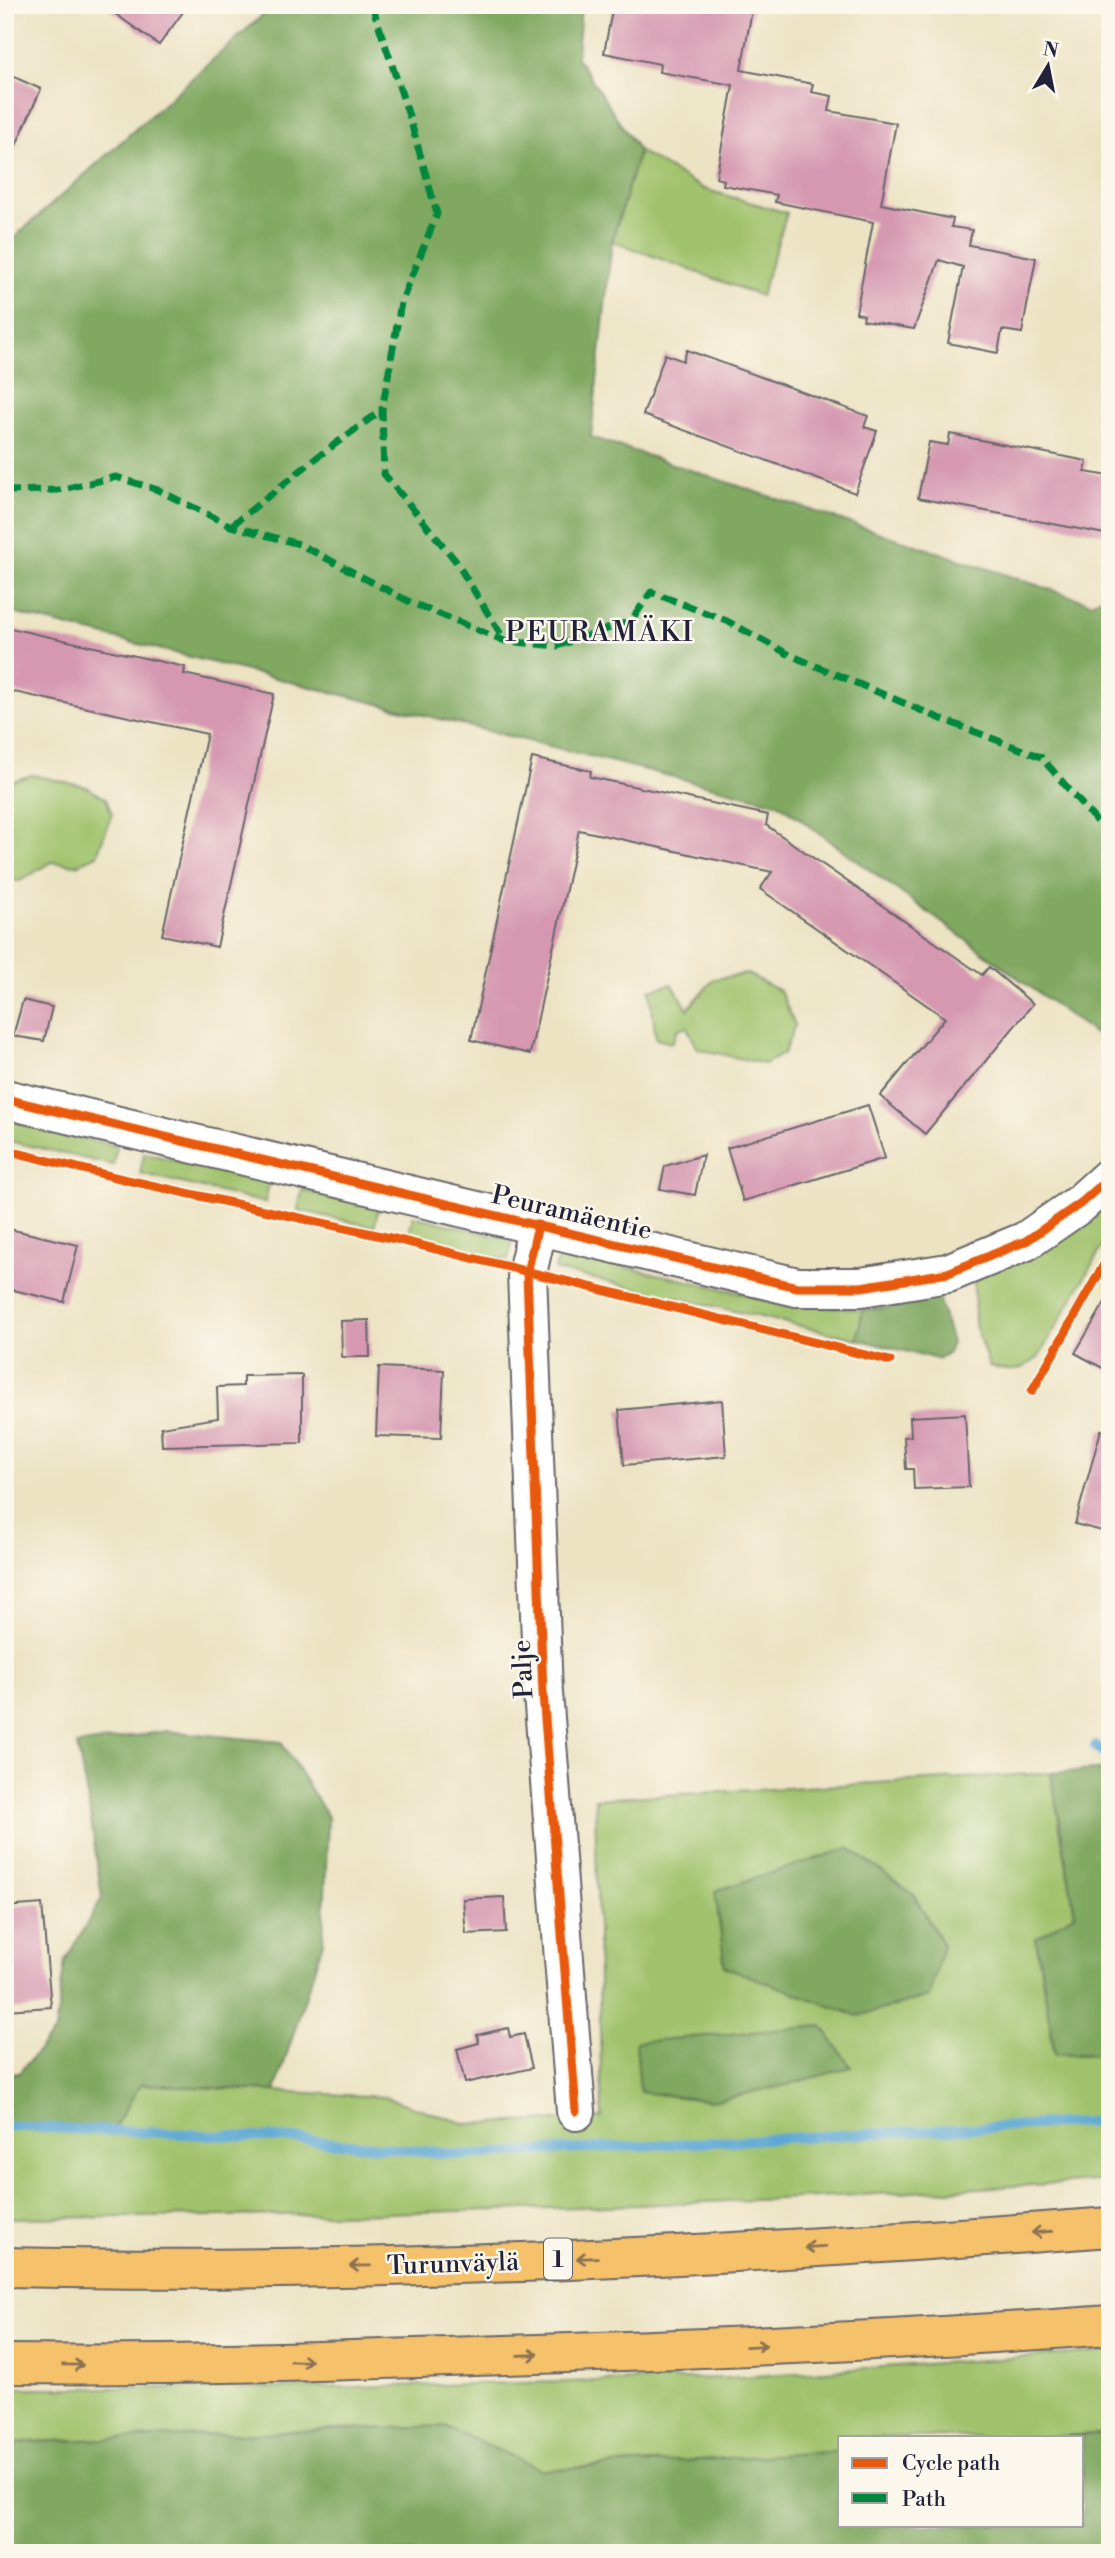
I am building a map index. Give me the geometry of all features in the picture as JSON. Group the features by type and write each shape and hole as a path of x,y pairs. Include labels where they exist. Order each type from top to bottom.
{"highway":[{"name":"Turunväylä","path":"5,2267 119,2269 466,2263 688,2254 1110,2227"},
{"path":"5,2364 116,2365 371,2360 668,2350 1110,2325"}],"street":[{"name":"Peuramäentie","path":"5,1099 797,1287 861,1287 948,1273 1026,1241 1081,1203 1110,1177"},
{"name":"Palje","path":"538,1225 527,1273 543,1693 576,2111"}],"green space":[{"path":"274,5 581,5 577,58 639,151 612,241 591,437 1091,603 1110,592 1110,1045 778,803 5,611 5,246"},
{"path":"639,151 704,189 787,213 761,296 612,241"},
{"path":"32,775 87,787 106,799 112,814 97,855 76,865 52,862 20,881 5,880 5,783"},
{"path":"747,974 780,991 795,1025 784,1053 765,1064 698,1049 687,1027 678,1029 672,1043 656,1039 650,990 672,984 688,1009 714,979"},
{"path":"5,1120 117,1146 113,1165 5,1140"},
{"path":"144,1153 269,1182 265,1203 140,1173"},
{"path":"302,1190 379,1207 374,1227 298,1210"},
{"path":"1110,1199 1110,1233 1038,1358 1015,1370 989,1366 975,1325 974,1280"},
{"path":"413,1216 513,1240 508,1260 408,1236"},
{"path":"559,1252 777,1301 863,1310 857,1339 555,1270"},
{"path":"937,1294 952,1343 948,1353 937,1359 857,1339 863,1310 893,1307"},
{"path":"167,1731 281,1742 328,1817 323,1942 275,2091 141,2084 112,2131 5,2124 5,2073 19,2073 55,2031 65,1961 102,1898 77,1745"},
{"path":"1110,1769 1110,2054 1055,2055 1036,1938 1075,1914 1051,1773"},
{"path":"1051,1773 1075,1914 1036,1939 1055,2055 1110,2054 1110,2180 558,2208 5,2218 5,2124 112,2131 140,2084 384,2097 466,2124 602,2118 595,1799"},
{"path":"849,1848 913,1894 943,1945 929,1997 857,2016 725,1967 715,1891"},
{"path":"822,2026 851,2067 787,2085 712,2101 640,2092 636,2042"},
{"path":"1110,2351 1110,2433 1065,2436 838,2436 838,2451 541,2470 444,2426 5,2443 5,2388 310,2388 726,2378"},
{"path":"444,2426 542,2470 838,2451 838,2526 1084,2526 1084,2436 1065,2436 1110,2433 1110,2553 5,2553 5,2443"}],"building":[{"path":"103,5 188,5 159,45"},
{"path":"613,5 753,5 741,70 813,84 811,92 832,96 829,111 896,123 881,204 953,219 951,227 972,230 969,245 1036,258 1022,333 1002,330 998,353 948,343 963,267 939,260 914,329 863,320 864,315 856,313 873,222 775,202 777,195 723,185 724,180 716,178 733,85 659,72 660,64 604,53"},
{"path":"5,73 41,89 5,170"},
{"path":"687,350 868,416 864,427 877,431 855,493 643,415 665,354 683,361"},
{"path":"950,434 1087,461 1085,472 1110,476 1110,535 918,498 929,442 948,445"},
{"path":"5,627 185,667 184,674 274,694 217,947 162,935 207,734 5,690"},
{"path":"532,758 591,771 590,777 768,815 766,825 982,975 989,967 1033,1004 925,1134 880,1096 945,1018 760,889 772,872 579,830 530,1054 471,1040"},
{"path":"23,1000 52,1007 44,1041 13,1036"},
{"path":"868,1105 885,1158 743,1201 727,1148"},
{"path":"703,1155 695,1195 660,1189 665,1166"},
{"path":"5,1228 78,1245 64,1302 5,1288"},
{"path":"1110,1294 1110,1372 1075,1353"},
{"path":"369,1320 370,1357 342,1357 341,1321"},
{"path":"379,1367 444,1370 441,1438 376,1436"},
{"path":"302,1375 302,1443 162,1446 161,1427 218,1418 217,1387 243,1386 243,1376"},
{"path":"722,1400 726,1456 624,1465 619,1410"},
{"path":"965,1414 969,1487 914,1489 913,1469 906,1469 904,1437 911,1436 910,1417"},
{"path":"1101,1430 1110,1432 1110,1533 1075,1524"},
{"path":"504,1897 506,1932 466,1934 463,1899"},
{"path":"42,1904 51,2007 5,2010 5,1907"},
{"path":"508,2028 510,2037 524,2034 532,2068 465,2083 457,2049 479,2043 477,2035"}],"waterway":[{"path":"1095,1746 1110,1758"},
{"path":"5,2126 298,2139 463,2155 1110,2121"}],"marked path":[{"path":"372,5 410,119 437,214 401,303 382,410 384,474 455,560 505,641"},
{"path":"231,526 382,410"},
{"path":"5,491 58,490 116,477 158,490 231,526 299,544 410,602 505,641 557,646 631,621 651,592 727,621 790,655 944,720 1041,757 1110,837"}],"cycle path":[{"path":"5,1099 797,1287 861,1287 948,1273 1026,1241 1081,1203 1110,1177"},
{"path":"5,1150 127,1180 395,1239 890,1361"},
{"path":"538,1225 527,1273 543,1693 576,2111"},
{"path":"1032,1391 1110,1254"}],"district":[{"name":"PEURAMÄKI","path":"600,631"}]}
